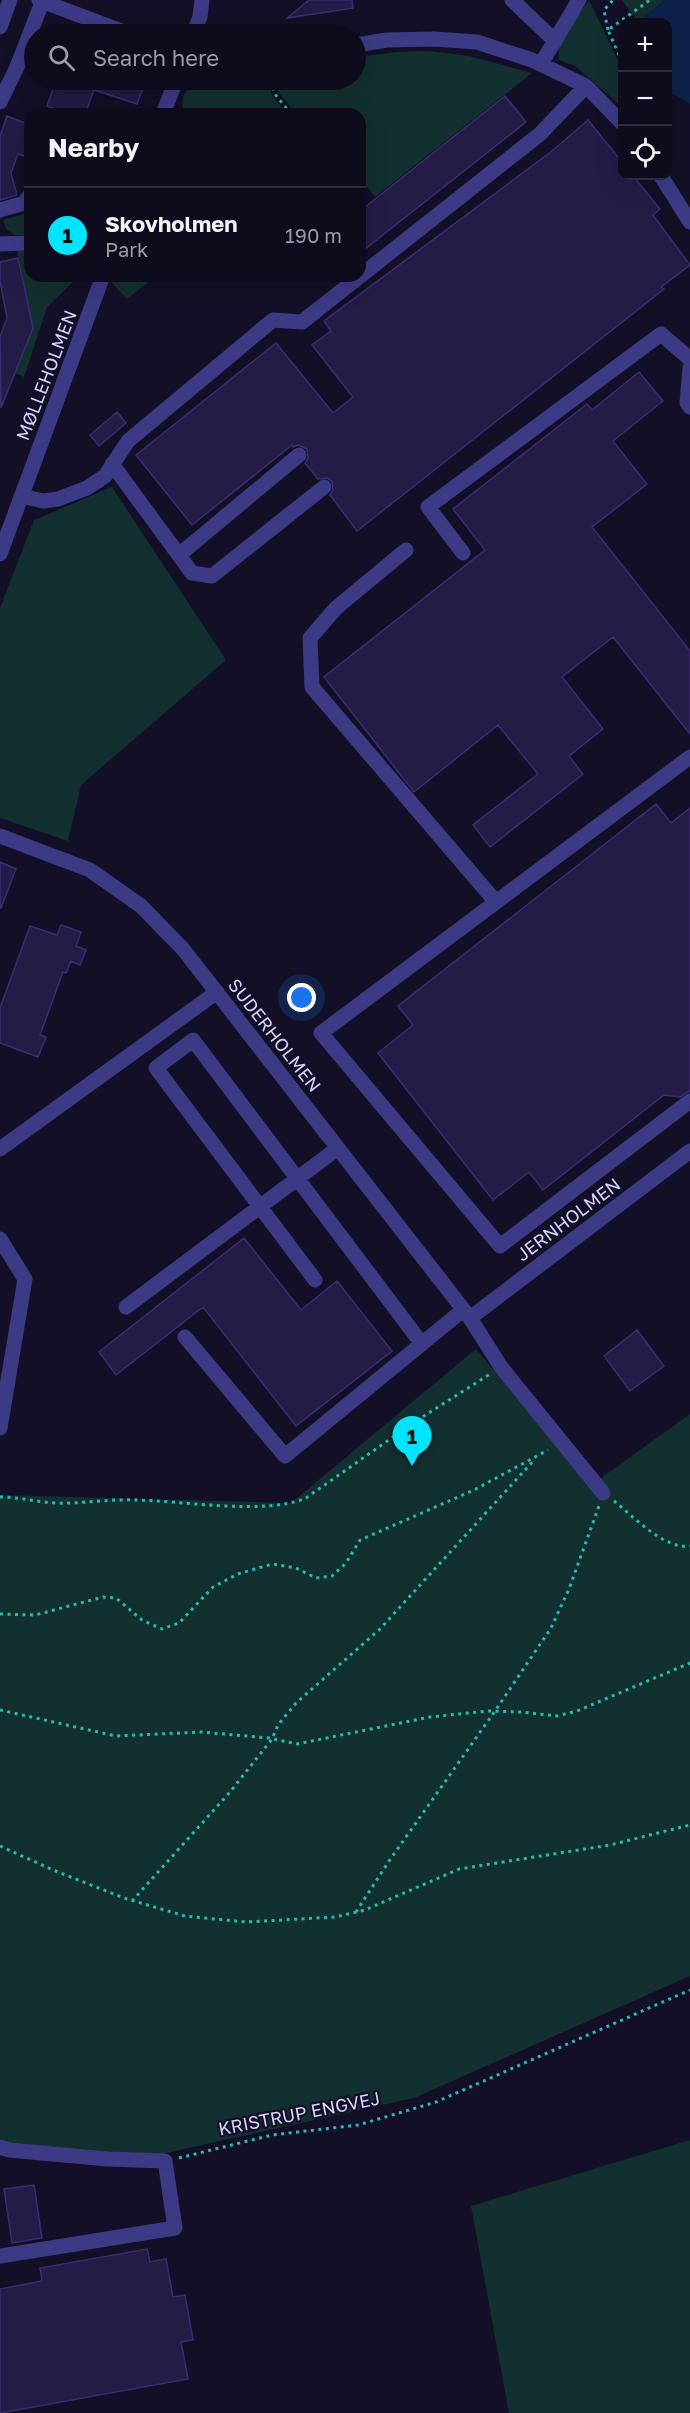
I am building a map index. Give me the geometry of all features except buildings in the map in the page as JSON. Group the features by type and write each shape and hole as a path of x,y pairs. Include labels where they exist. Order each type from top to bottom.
{"street":[{"path":"0,27 10,0"},
{"path":"27,24 39,0 103,24"},
{"path":"197,24 202,0"},
{"path":"512,0 555,41"},
{"path":"541,64 579,0"},
{"path":"0,102 16,67 13,54 24,31"},
{"path":"366,43 387,40 434,39 477,42 541,64 586,86 618,119"},
{"path":"366,271 540,134 586,86"},
{"path":"165,108 172,90"},
{"path":"664,180 690,222"},
{"path":"0,210 24,203"},
{"path":"0,244 24,243"},
{"name":"MØLLEHOLMEN","path":"0,555 101,282"},
{"path":"21,496 43,501 58,499 87,488 105,476 128,441 273,320 302,322 353,282"},
{"path":"463,553 428,507 661,334 690,359"},
{"path":"690,368 687,403 690,408"},
{"path":"179,555 299,455"},
{"path":"112,464 192,573 212,576 324,488"},
{"path":"406,550 336,608 310,638 312,687 496,902"},
{"path":"690,757 321,1033 500,1246 690,1101"},
{"name":"SUDERHOLMEN","path":"0,836 90,870 141,906 183,949 467,1314 501,1367 603,1493"},
{"path":"0,1149 217,992"},
{"path":"315,1280 156,1068 193,1040 422,1344"},
{"path":"126,1307 338,1148"},
{"name":"JERNHOLMEN","path":"185,1337 285,1456 422,1344 467,1314 690,1151"},
{"path":"0,1239 25,1279 0,1428"},
{"path":"0,2146 9,2150 165,2161 176,2228 0,2256"}],"path":[{"path":"613,0 604,10 608,30 618,53"},
{"path":"608,30 650,0"},
{"path":"274,90 286,108"},
{"path":"0,1497 34,1499 51,1503 131,1500 261,1507 291,1504 306,1498 413,1423 501,1367"},
{"path":"0,1614 35,1615 103,1597 116,1598 142,1620 162,1629 179,1623 213,1587 238,1574 272,1564 296,1568 316,1578 332,1576 346,1563 360,1540 472,1491 536,1458 561,1442"},
{"path":"132,1900 230,1792 272,1739 278,1725 296,1703 380,1629 536,1458"},
{"path":"355,1912 552,1628 569,1589 603,1493 669,1544 681,1548 690,1546"},
{"path":"0,1710 116,1736 201,1732 272,1739 297,1744 430,1717 495,1712 557,1716 577,1711 690,1663"},
{"path":"0,1846 53,1870 132,1900 185,1916 246,1922 335,1917 365,1910 459,1869 610,1845 690,1824"},
{"name":"KRISTRUP ENGVEJ","path":"165,2161 272,2135 358,2125 436,2102 690,1990"}],"green space":[{"path":"589,0 618,61 618,104 575,66 559,60 558,45"},
{"path":"622,0 665,0 643,18 635,18"},
{"path":"429,51 469,56 532,73 375,197 366,186 366,108 291,108 278,90 366,90 366,56"},
{"path":"187,90 271,90 282,108 183,108"},
{"path":"24,214 24,235 15,235 6,229 3,220"},
{"path":"17,250 24,250 24,282 73,282 47,307 24,377 15,373 33,328"},
{"path":"113,282 148,282 127,299"},
{"path":"112,487 226,660 81,785 68,841 0,818 0,608 34,520"},
{"path":"476,1349 590,1486 690,1414 690,1976 414,2098 153,2156 11,2144 0,2139 0,1495 291,1503"},
{"path":"690,2140 690,2413 509,2413 471,2206"}],"water":[{"path":"665,0 690,0 690,104 672,93 672,18 643,18"}],"place":[{"name":"Skovholmen","path":"412,1466"}]}
